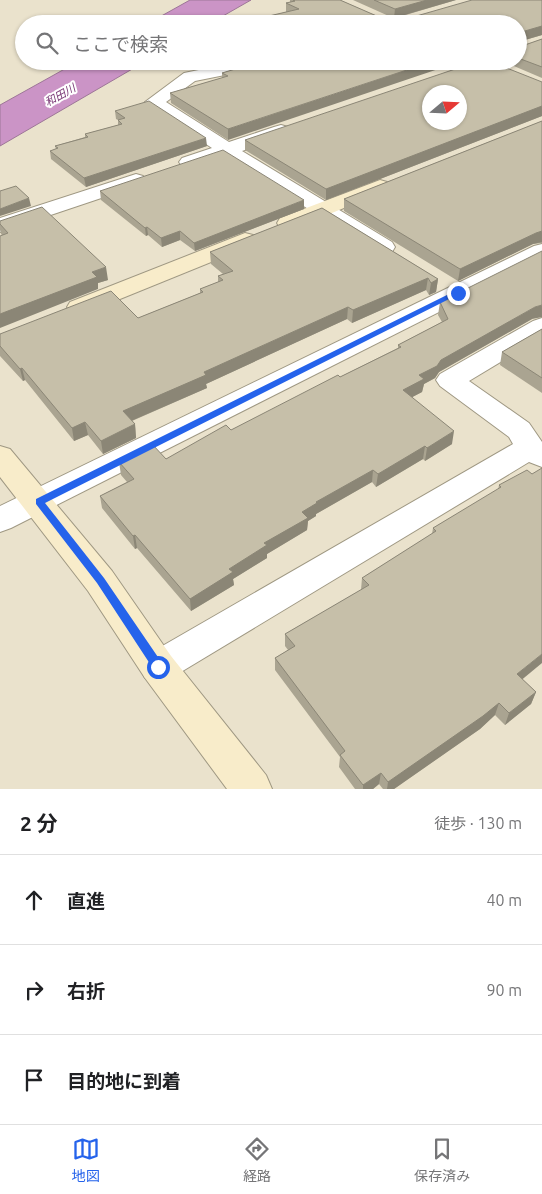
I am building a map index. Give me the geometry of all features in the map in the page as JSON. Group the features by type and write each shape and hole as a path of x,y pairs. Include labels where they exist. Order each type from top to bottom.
{"street":[{"path":"225,70 190,77 154,102 399,256"},
{"path":"170,168 300,124"},
{"path":"0,225 151,175"},
{"path":"65,313 396,180"},
{"path":"0,520 39,502 449,288 542,251"},
{"path":"158,667 536,453 519,430 450,380 535,337"},
{"path":"0,456 39,502 100,581 158,667 252,789"}],"water":[{"path":"190,0 251,0 225,15 163,15"},
{"name":"和田川","path":"63,70 131,70 0,146 0,105"}],"building":[{"path":"293,0 340,0 374,15 273,15 299,9 286,3 295,1"},
{"path":"374,0 427,0 395,9"},
{"path":"472,0 542,0 542,26 527,30 527,15 420,15"},
{"path":"542,39 542,67 527,61 527,44"},
{"path":"232,70 407,70 228,129 170,93 228,76 222,73"},
{"path":"452,70 512,70 542,82 542,106 326,189 245,140"},
{"path":"149,101 206,138 84,178 50,151 58,148 55,146 88,137 85,134 122,124 118,120 125,118 115,111"},
{"path":"542,121 542,231 460,269 344,199"},
{"path":"223,150 304,200 194,243 180,231 161,238 147,227 145,228 100,191"},
{"path":"16,186 29,198 0,209 0,191"},
{"path":"42,207 106,267 92,272 97,277 0,314 0,236 8,233 0,224 0,221"},
{"path":"322,208 438,279 431,283 428,278 353,310 348,307 204,372 206,375 123,411 135,424 101,441 85,422 72,428 22,368 20,369 0,346 0,334 111,291 138,318 203,292 200,289 223,280 218,276 233,271 210,252"},
{"path":"542,251 542,305 535,307 441,360 437,366 419,375 424,379 403,390 454,431 427,448 425,446 378,474 373,470 316,502 302,512 308,518 264,543 267,545 229,569 233,572 190,599 100,496 134,479 119,462 153,445 166,459 226,425 231,430 338,375 340,377 401,347 398,345 448,319 440,302"},
{"path":"542,329 542,378 502,352"},
{"path":"542,468 542,654 517,674 536,692 509,713 499,703 388,782 381,773 363,785 340,755 345,751 275,658 295,646 285,634 369,585 362,578 436,531 433,528 501,487 499,485 527,470 532,474"}],"route":[{"path":"158,667 100,581 39,502 458,293"}]}
